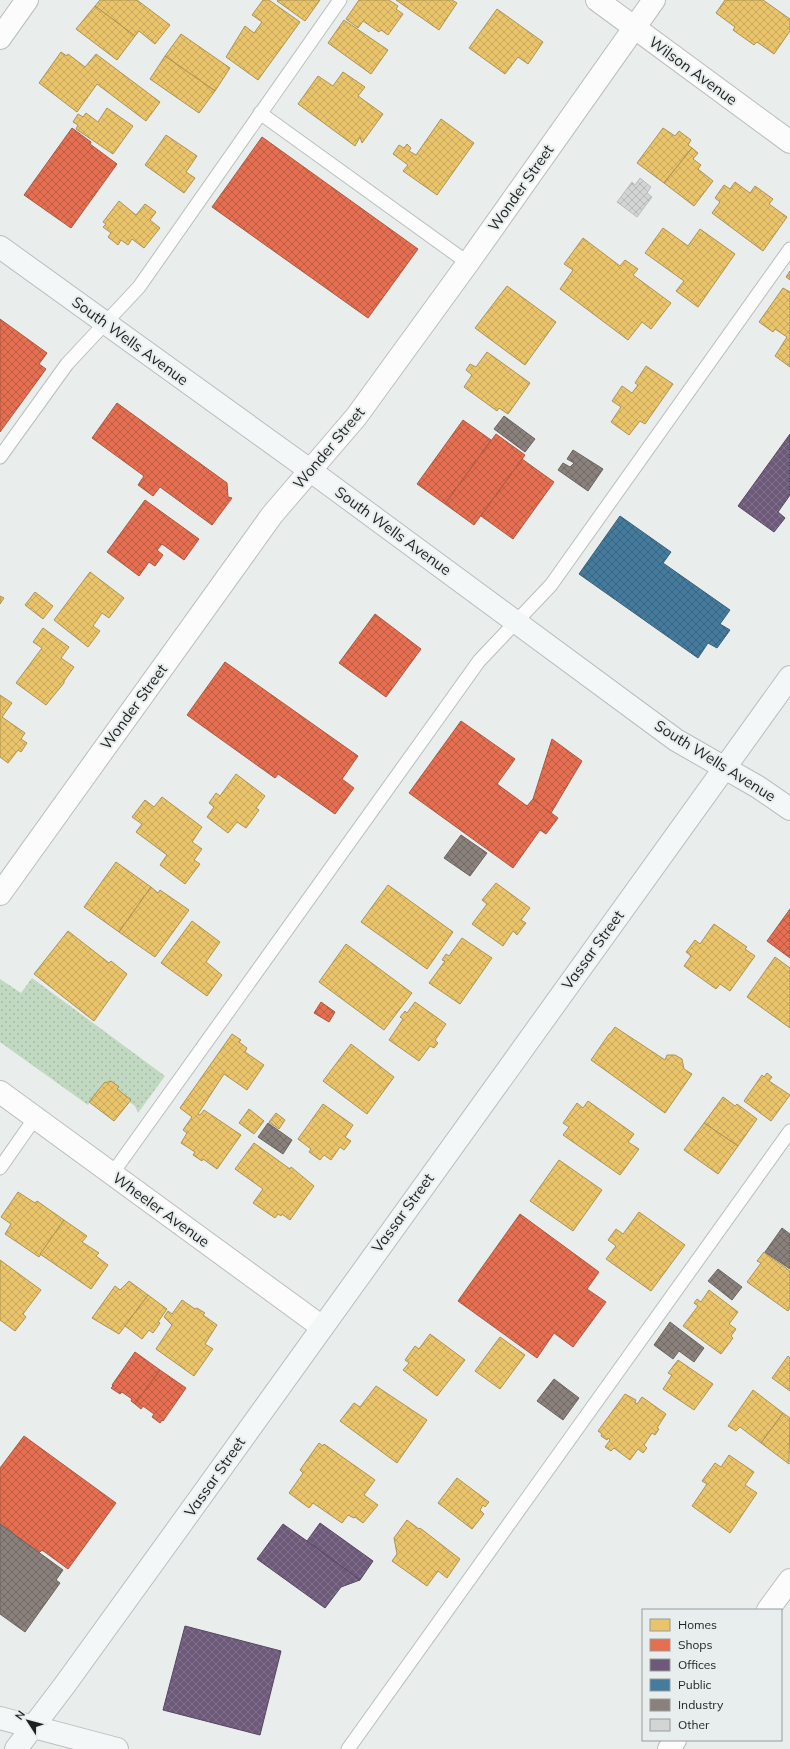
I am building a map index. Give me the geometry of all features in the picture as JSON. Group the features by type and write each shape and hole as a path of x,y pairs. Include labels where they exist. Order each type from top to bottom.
{"street":[{"path":"0,38 27,0"},
{"name":"Wilson Avenue","path":"597,0 790,142"},
{"name":"Wonder Street","path":"0,894 272,515 356,417 654,0"},
{"name":"South Wells Avenue","path":"0,247 311,471 676,740 758,787 790,809"},
{"name":"Vassar Street","path":"16,1749 184,1520 790,677"},
{"name":"Wheeler Avenue","path":"0,1092 322,1327"},
{"path":"769,1609 790,1580"},
{"path":"0,1718 116,1749"},
{"path":"668,1749 674,1741"}],"lane":[{"path":"0,457 68,364 139,287 340,0"},
{"path":"260,113 468,262"},
{"path":"112,1174 478,661 551,585 790,249"},
{"path":"0,1168 35,1118"},
{"path":"348,1749 790,1131"}],"green space":[{"path":"32,978 165,1076 138,1113 135,1106 115,1092 118,1089 107,1081 104,1084 103,1083 88,1105 0,1042 0,979 21,993"}],"building: Homes":[{"path":"100,0 137,0 170,25 155,44 139,31 135,36 95,6"},
{"path":"263,0 269,0 300,22 258,80 226,57 245,26 254,33 262,22 252,15"},
{"path":"320,0 305,21 277,1"},
{"path":"359,0 389,0 398,6 396,9 403,14 388,35 381,30 379,32 363,21 358,28 346,19"},
{"path":"396,0 452,0 457,3 439,30"},
{"path":"725,0 763,0 790,19 790,31 774,54 757,42 754,45 733,30 735,27 716,13"},
{"path":"95,6 135,36 117,60 76,29"},
{"path":"497,9 543,42 528,64 518,57 505,74 469,48"},
{"path":"344,20 388,50 371,74 328,43"},
{"path":"181,34 230,68 215,91 165,56"},
{"path":"61,52 67,56 68,54 85,67 96,54 160,102 146,121 97,84 77,112 39,83"},
{"path":"165,56 215,91 199,113 150,79"},
{"path":"343,72 365,87 358,96 383,114 362,143 360,137 355,146 298,104 318,76 333,86"},
{"path":"107,108 133,126 113,154 76,129 78,125 73,122 78,114 83,117 86,113 98,122"},
{"path":"441,119 474,143 437,195 403,171 408,165 393,154 399,145 404,148 407,144 411,148 409,151 416,155"},
{"path":"663,128 675,136 679,131 691,140 688,145 692,148 664,183 637,163"},
{"path":"166,135 197,156 186,172 195,178 184,193 145,165"},
{"path":"692,148 698,153 693,159 701,165 698,169 713,181 694,206 664,183"},
{"path":"735,182 750,193 755,186 773,199 769,204 787,217 763,251 712,213 720,202 715,198 724,185 730,189"},
{"path":"119,201 136,215 145,204 156,212 150,220 160,228 144,248 132,239 128,245 121,240 118,245 108,237 111,233 103,227 106,224 103,222"},
{"path":"663,228 688,246 700,229 735,254 698,307 676,291 684,281 645,253"},
{"path":"583,238 620,266 625,260 638,269 633,275 671,303 651,329 642,322 628,340 560,289 573,270 564,264"},
{"path":"790,271 790,280 786,277"},
{"path":"507,286 556,322 525,365 475,328"},
{"path":"783,288 790,292 790,367 775,356 787,337 775,329 773,332 759,322"},
{"path":"487,352 530,383 508,414 499,408 497,411 464,387 472,375 466,370 470,364 476,367"},
{"path":"646,366 673,384 645,424 640,421 629,435 611,422 621,407 612,401 622,386 632,393 638,385 635,383"},
{"path":"90,572 124,598 109,618 102,613 93,626 100,631 88,647 54,620"},
{"path":"35,592 53,606 43,619 25,605"},
{"path":"0,596 4,598 0,604"},
{"path":"43,628 69,647 61,658 74,667 64,683 46,705 16,683 42,648 33,642"},
{"path":"0,695 12,703 2,717 25,733 21,739 27,743 21,752 18,750 8,763 0,757"},
{"path":"236,774 265,796 256,808 259,810 246,828 237,822 228,833 207,817 214,807 209,803 216,793 220,796"},
{"path":"162,797 202,827 192,842 202,849 194,860 200,864 185,884 160,865 167,855 136,832 142,824 132,817 145,800 154,807"},
{"path":"116,862 151,887 119,932 84,907"},
{"path":"496,883 530,908 521,920 526,923 517,935 513,931 503,946 472,924 487,904 482,900"},
{"path":"388,885 453,932 427,969 361,922"},
{"path":"151,887 158,893 160,890 189,910 155,957 119,932"},
{"path":"192,921 220,942 206,962 222,975 207,996 161,963"},
{"path":"714,924 747,947 745,949 755,956 730,991 720,984 716,989 684,966 691,956 686,952 695,940 700,944"},
{"path":"68,931 109,963 111,961 127,974 94,1021 34,974"},
{"path":"462,938 492,958 460,1004 429,983 445,961 442,960 446,954 449,956"},
{"path":"346,944 412,993 384,1030 319,982"},
{"path":"775,957 790,968 790,1028 747,997"},
{"path":"415,1002 446,1024 435,1040 438,1043 434,1048 430,1046 419,1061 389,1040 403,1019 400,1017 405,1011 407,1013"},
{"path":"615,1027 665,1060 667,1055 675,1055 682,1059 684,1069 692,1074 665,1113 591,1060"},
{"path":"232,1034 241,1040 239,1042 247,1048 245,1052 264,1065 247,1090 224,1074 198,1114 200,1115 204,1110 241,1135 217,1169 203,1159 202,1161 193,1155 195,1152 181,1143 187,1133 183,1130 192,1117 180,1108"},
{"path":"351,1044 394,1077 367,1114 323,1081"},
{"path":"767,1073 772,1077 769,1081 790,1095 771,1121 744,1101 762,1075 764,1077"},
{"path":"111,1081 119,1087 117,1089 131,1100 114,1121 89,1102 104,1083"},
{"path":"723,1097 735,1106 737,1104 757,1119 738,1146 704,1123"},
{"path":"588,1101 634,1134 628,1142 639,1149 620,1175 563,1135 569,1127 563,1123 577,1103 583,1108"},
{"path":"323,1104 353,1125 345,1137 351,1141 344,1150 340,1147 331,1160 324,1155 320,1160 309,1152 311,1149 298,1139"},
{"path":"249,1109 264,1121 254,1134 239,1123"},
{"path":"276,1113 285,1120 279,1129 269,1122"},
{"path":"704,1123 738,1146 718,1174 684,1150"},
{"path":"254,1143 290,1169 291,1167 314,1186 290,1220 282,1214 281,1216 278,1214 275,1218 253,1203 263,1189 235,1169"},
{"path":"559,1160 602,1190 573,1231 530,1201"},
{"path":"18,1192 35,1203 37,1201 64,1220 39,1257 5,1234 11,1224 1,1217"},
{"path":"639,1212 685,1245 651,1291 606,1259 616,1246 608,1240 616,1229 623,1234"},
{"path":"64,1220 87,1236 82,1242 99,1253 96,1256 108,1265 91,1289 40,1254"},
{"path":"764,1252 790,1271 790,1308 788,1311 747,1282 761,1263 757,1261"},
{"path":"0,1260 41,1290 23,1314 26,1317 15,1331 0,1320"},
{"path":"129,1281 148,1295 119,1334 92,1318 115,1286 120,1290"},
{"path":"709,1290 738,1312 729,1324 736,1329 731,1336 733,1338 721,1354 683,1326 698,1306 694,1303 697,1299 701,1302"},
{"path":"148,1295 167,1309 158,1322 160,1323 153,1333 149,1330 142,1339 125,1326"},
{"path":"182,1300 195,1309 197,1308 205,1313 203,1315 217,1325 205,1344 213,1349 194,1376 156,1349 172,1325 164,1317 168,1311 172,1314"},
{"path":"430,1334 465,1360 437,1396 403,1370 409,1363 405,1360 415,1346 419,1349"},
{"path":"500,1337 525,1355 500,1389 475,1371"},
{"path":"788,1356 790,1358 790,1391 772,1378"},
{"path":"678,1360 713,1384 694,1410 663,1389 672,1375 668,1373"},
{"path":"376,1386 427,1420 397,1463 340,1421 354,1403 360,1407"},
{"path":"753,1390 783,1413 761,1443 740,1427 736,1431 728,1426"},
{"path":"625,1394 636,1400 635,1402 637,1404 642,1397 666,1414 657,1428 659,1429 655,1435 652,1433 644,1445 647,1448 643,1453 638,1449 630,1460 614,1448 611,1451 605,1447 610,1440 608,1438 607,1440 601,1436 602,1434 598,1431"},
{"path":"783,1413 790,1418 789,1464 761,1443"},
{"path":"319,1443 323,1446 324,1444 375,1480 364,1495 378,1505 363,1523 355,1517 354,1518 348,1515 342,1523 313,1503 309,1508 289,1493 303,1473 300,1470"},
{"path":"729,1455 754,1472 745,1485 757,1493 730,1533 692,1506 707,1484 702,1481 715,1463 721,1467"},
{"path":"457,1478 489,1502 485,1507 483,1505 480,1510 484,1514 472,1529 438,1503"},
{"path":"407,1520 419,1529 420,1528 460,1559 447,1578 438,1571 427,1586 392,1561 397,1554 394,1538"}],"building: Shops":[{"path":"72,128 91,142 90,144 117,164 71,228 24,195"},
{"path":"262,137 418,249 368,318 212,207"},
{"path":"0,319 47,353 39,364 46,369 0,432"},
{"path":"117,403 227,483 228,497 232,498 212,525 160,487 153,496 138,485 144,476 92,438"},
{"path":"463,420 491,440 445,504 417,484"},
{"path":"496,434 525,455 474,525 445,504"},
{"path":"522,459 554,482 513,539 481,516"},
{"path":"145,500 199,539 184,560 162,544 157,550 163,555 155,566 149,562 139,576 107,552"},
{"path":"375,614 421,649 386,697 339,663"},
{"path":"225,662 358,756 342,779 354,788 335,814 278,774 275,778 187,715"},
{"path":"461,721 515,759 497,784 527,806 533,799 558,818 546,834 540,830 513,868 409,793"},
{"path":"552,739 582,761 551,813 533,799"},
{"path":"790,909 790,958 767,941"},
{"path":"321,1002 335,1012 329,1022 314,1013"},
{"path":"520,1214 599,1272 587,1289 606,1302 573,1347 554,1333 537,1358 458,1301"},
{"path":"135,1352 160,1370 135,1404 131,1401 132,1399 122,1392 120,1394 111,1388"},
{"path":"160,1370 186,1388 163,1421 162,1420 160,1423 152,1417 154,1414 143,1406 141,1409 135,1404"},
{"path":"24,1436 116,1503 68,1569 42,1550 39,1553 0,1524 0,1468"}],"building: Offices":[{"path":"790,434 790,495 778,512 785,518 774,532 738,506"},
{"path":"320,1523 373,1561 360,1580 307,1541"},
{"path":"283,1524 360,1580 341,1587 325,1608 257,1559"},
{"path":"185,1626 281,1651 260,1735 163,1710"}],"building: Public":[{"path":"620,516 671,552 663,563 730,610 720,624 730,630 717,648 708,643 698,658 579,574"}],"building: Industry":[{"path":"504,416 535,439 525,452 494,429"},
{"path":"573,450 603,469 588,491 558,470 563,463 570,467 574,463 567,459"},
{"path":"461,835 487,853 470,876 444,858"},
{"path":"268,1123 292,1140 283,1154 258,1137"},
{"path":"782,1228 790,1234 790,1269 765,1252"},
{"path":"718,1269 742,1287 732,1300 708,1281"},
{"path":"670,1322 704,1348 694,1362 679,1351 673,1359 654,1345"},
{"path":"554,1379 579,1398 563,1420 537,1401"},
{"path":"0,1524 63,1570 56,1580 60,1583 25,1632 0,1614"}],"building: Other":[{"path":"640,178 651,187 647,193 652,197 637,217 617,202 632,182 635,185"}]}
